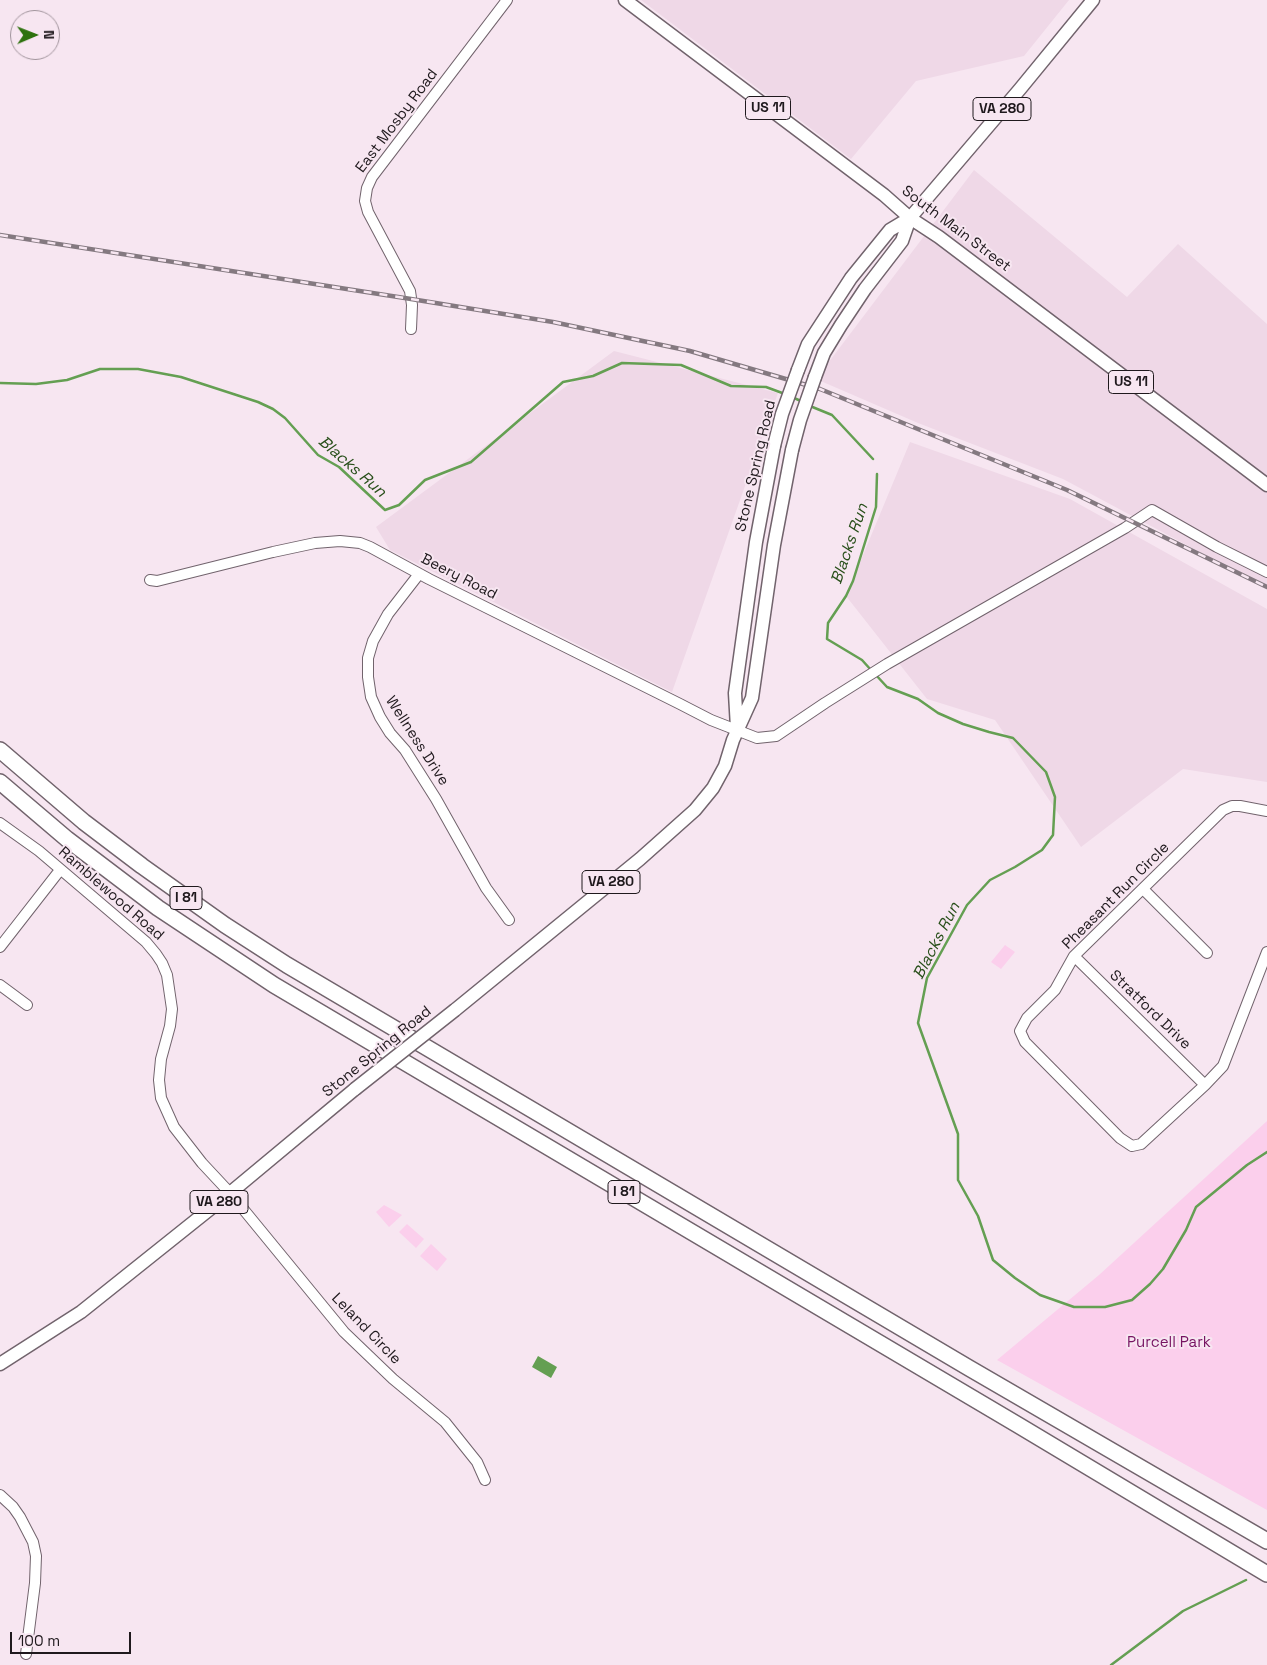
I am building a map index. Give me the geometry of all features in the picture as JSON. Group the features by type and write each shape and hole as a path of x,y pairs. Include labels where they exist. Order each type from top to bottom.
{"highway":[{"name":"I 81","path":"0,750 77,816 142,866 225,925 288,965 968,1368 1267,1542"},
{"name":"I 81","path":"0,782 67,838 158,908 274,985 1267,1574"}],"main road":[{"name":"South Main Street","path":"625,0 884,195 910,218 946,242 1267,485"},
{"name":"Stone Spring Road","path":"737,731 735,693 756,542 782,414 808,344 851,278 890,230 910,218 1093,0"},
{"name":"Stone Spring Road","path":"0,1364 81,1312 230,1194 355,1088 455,1010 640,859 695,810 713,788 752,698 774,545 792,450 814,377 824,353 840,325 902,241 910,218"}],"street":[{"name":"East Mosby Road","path":"411,328 411,298 408,286 368,212 365,201 367,188 372,177 507,0"},
{"path":"737,731 757,738 776,736 887,664 1125,528 1152,510 1217,547 1267,572"},
{"name":"Beery Road","path":"150,580 157,581 321,542 340,541 360,544 370,547 419,574 737,731"},
{"name":"Wellness Drive","path":"419,574 388,614 373,641 368,658 371,697 390,733 405,750 436,799 486,888 510,920"},
{"name":"Pheasant Run Circle","path":"1267,811 1240,806 1226,808 1074,956 1055,990 1027,1018 1020,1032 1025,1042 1120,1138 1132,1146 1141,1144 1205,1085 1222,1066 1267,952"},
{"name":"Ramblewood Road","path":"0,822 29,843 146,942 162,963 167,976 172,1010 159,1069 161,1098 174,1127 202,1163 230,1194"},
{"path":"0,947 60,870"},
{"path":"1144,889 1207,953"},
{"name":"Stratford Drive","path":"1074,956 1205,1085"},
{"path":"0,985 27,1005"},
{"name":"Leland Circle","path":"230,1194 344,1332 444,1422 477,1462 485,1480"},
{"path":"0,1495 13,1507 34,1542 36,1556 35,1583 26,1654"}],"shaded area":[{"path":"641,0 1069,0 1024,56 916,81 851,159"},
{"path":"974,170 1127,297 1178,244 1267,324 1267,588 1063,479 918,423 816,379"},
{"path":"614,351 778,393 672,692 390,550 376,527"},
{"path":"910,442 1070,499 1267,609 1267,782 1183,769 1081,847 995,720 927,699 846,596"},
{"path":"538,1356 557,1367 551,1378 532,1367"}],"green space":[{"path":"1005,945 1015,952 1001,969 991,962"},
{"name":"Purcell Park","path":"1267,1121 1267,1510 997,1360 1099,1275"},
{"path":"384,1205 402,1215 389,1227 376,1212"},
{"path":"407,1224 424,1239 416,1248 399,1232"},
{"path":"431,1244 447,1259 437,1271 420,1256"}],"waterway":[{"name":"Blacks Run","path":"0,383 36,384 67,380 100,369 138,369 181,377 258,402 273,409 285,418 318,455 339,467 385,510 399,505 425,480 471,462 563,382 593,376 622,363 681,365 731,386 766,387 785,394"},
{"name":"Blacks Run","path":"792,397 803,402"},
{"name":"Blacks Run","path":"810,406 832,415 873,459"},
{"name":"Blacks Run","path":"871,670 862,660 827,639 828,623 846,596 853,581 876,507 877,474"},
{"name":"Blacks Run","path":"875,674 887,687 918,699 938,713 963,724 1013,738 1046,772 1055,797 1053,835 1042,850 990,880 967,905 927,978 918,1023 958,1134 958,1180 978,1216 993,1260 1040,1295 1074,1307 1105,1307 1132,1300 1163,1269 1186,1230 1196,1207 1247,1165 1267,1152"},
{"path":"1111,1665 1183,1611 1246,1580"}],"railway":[{"path":"0,235 553,322 690,351 820,389 1067,490 1267,587"}]}
